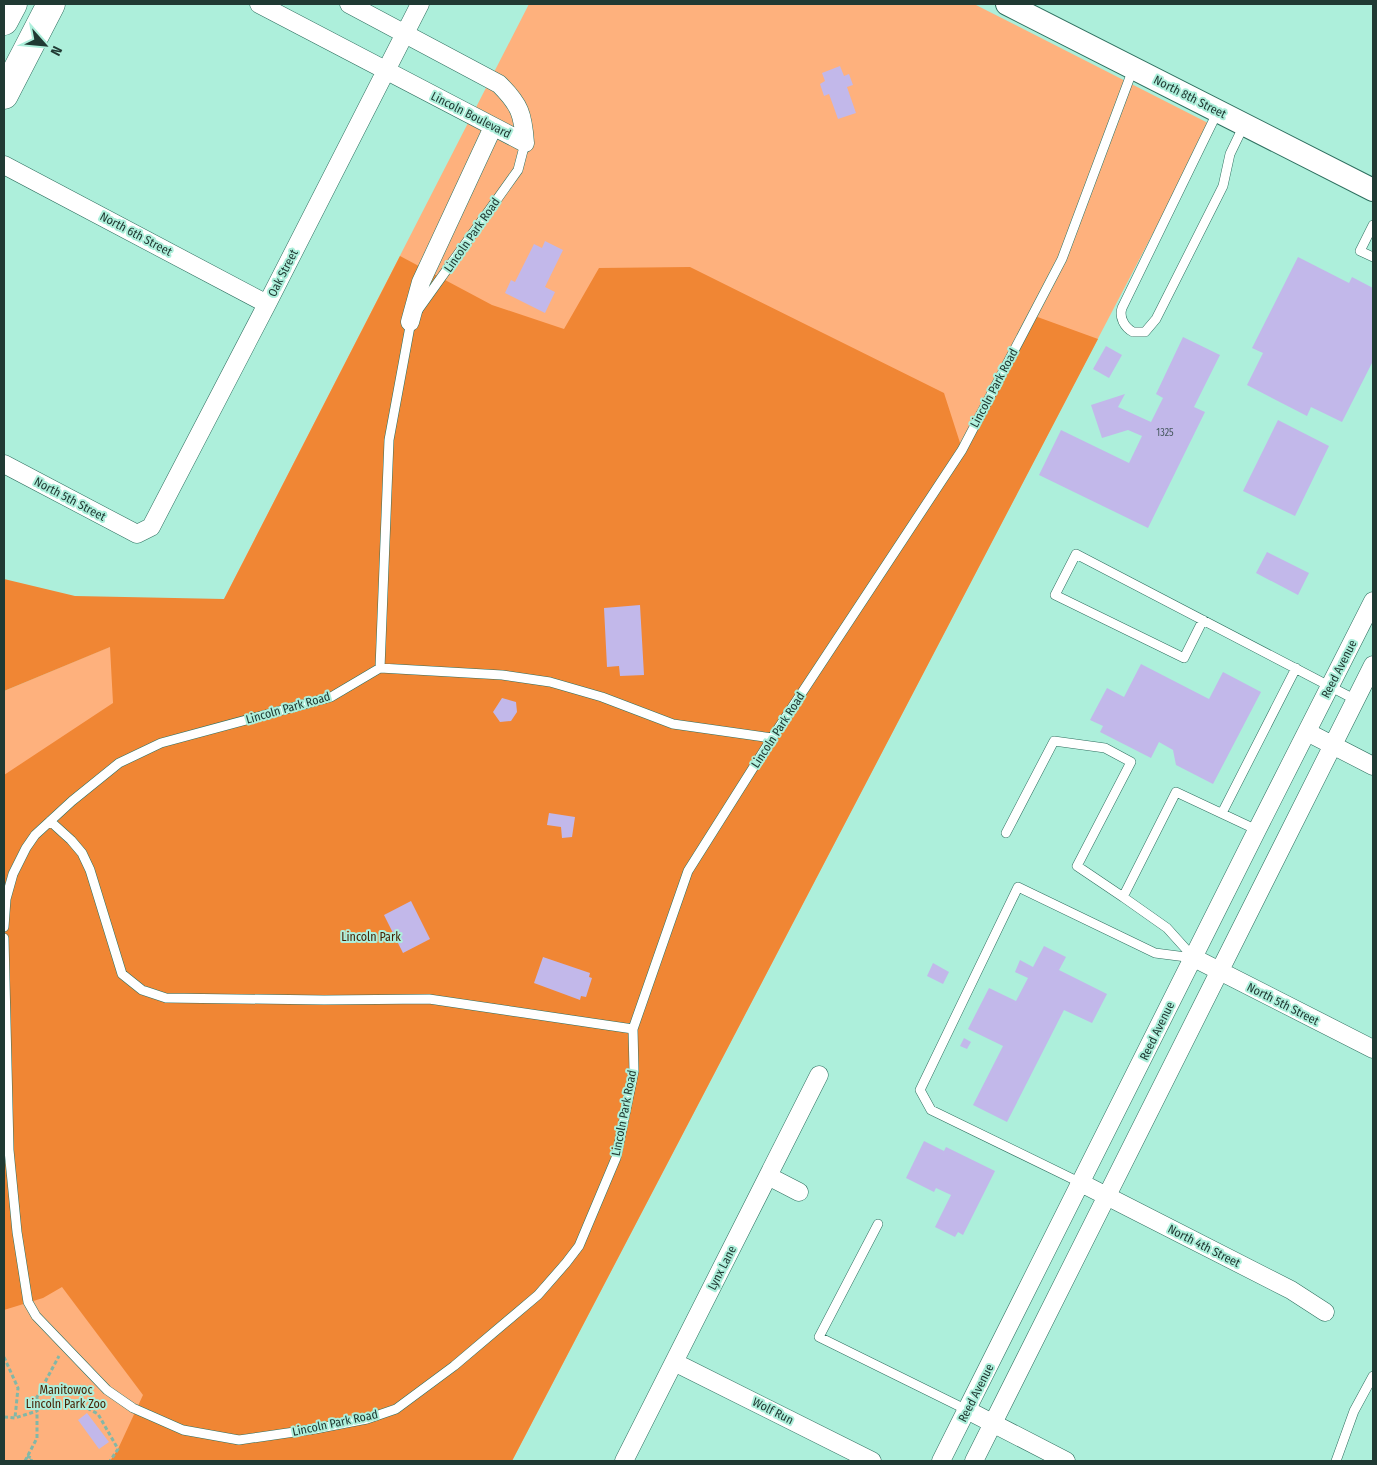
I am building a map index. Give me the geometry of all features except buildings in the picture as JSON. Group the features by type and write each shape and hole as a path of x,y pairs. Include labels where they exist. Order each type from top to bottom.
{"main road":[{"path":"4,21 13,4"},
{"path":"4,95 51,4"}],"street":[{"name":"Lincoln Boulevard","path":"259,4 525,144"},
{"name":"Lincoln Boulevard","path":"350,4 499,84 513,97 521,112 525,144"},
{"name":"Oak Street","path":"137,534 151,527 268,304 420,4"},
{"name":"North 8th Street","path":"1007,4 1373,190"},
{"name":"Lincoln Park Road","path":"410,322 421,282 493,126"},
{"name":"North 6th Street","path":"4,165 268,304"},
{"name":"North 5th Street","path":"4,464 137,534"},
{"name":"Reed Avenue","path":"941,1461 1373,601"},
{"path":"974,1461 1373,665"},
{"path":"1307,732 1373,766"},
{"name":"North 5th Street","path":"1194,958 1373,1050"},
{"name":"Lynx Lane","path":"624,1461 819,1075"},
{"path":"768,1176 799,1192"},
{"name":"North 4th Street","path":"1082,1183 1292,1290 1325,1312"},
{"name":"Wolf Run","path":"674,1362 872,1461"},
{"path":"967,1410 1066,1461"}],"lane":[{"name":"Lincoln Park Road","path":"4,938 9,1150 17,1232 28,1302 36,1316 107,1390 133,1408 183,1430 239,1440 316,1429 367,1419 396,1409 454,1366 538,1295 579,1246 616,1158 634,1071 633,1029 688,871 772,738 962,450 1062,259 1133,68"},
{"path":"1219,111 1120,313 1124,323 1133,332 1146,332 1156,319 1218,196 1230,154 1245,124"},
{"name":"Lincoln Park Road","path":"4,927 6,900 13,874 35,835 93,782 119,763 160,743 331,697 380,668 389,440 410,322 518,170 525,144"},
{"path":"1373,226 1360,251 1373,257"},
{"path":"1202,620 1184,658 1055,595 1076,554 1356,700"},
{"path":"380,668 502,675 550,682 602,697 673,724 772,738"},
{"path":"1222,813 1296,668"},
{"path":"1006,834 1054,741 1105,748 1131,762 1077,866 1167,928 1194,958"},
{"path":"1123,897 1176,792 1257,830"},
{"path":"50,821 82,853 90,870 122,974 142,990 166,998 429,999 633,1029"},
{"path":"1082,1183 931,1110 920,1090 1018,887 1154,953 1194,958"},
{"path":"878,1224 819,1337 967,1410"},
{"path":"1336,1461 1354,1411 1373,1376"}],"path":[{"path":"24,1461 37,1438 37,1397 64,1346"},
{"path":"4,1357 18,1388 15,1418"},
{"path":"37,1402 60,1401 78,1404 98,1414 118,1449 110,1461"},
{"path":"4,1417 15,1418 37,1412"},
{"path":"27,1456 32,1458 31,1461"}],"green space":[{"name":"Lincoln Park","path":"529,4 974,4 1210,124 512,1461 4,1461 4,691 224,599"},
{"name":"Lincoln Park","path":"400,256 492,305 564,329 599,268 690,267 944,393 962,449 1032,315 1098,339 512,1461 110,1461 118,1449 143,1395 62,1287 43,1298 4,1310 4,1164 10,1162 4,1155 4,775 113,703 110,647 4,691 4,579 75,596 224,599"}],"park label":[{"name":"Manitowoc Lincoln Park Zoo","path":"66,1397"}]}
